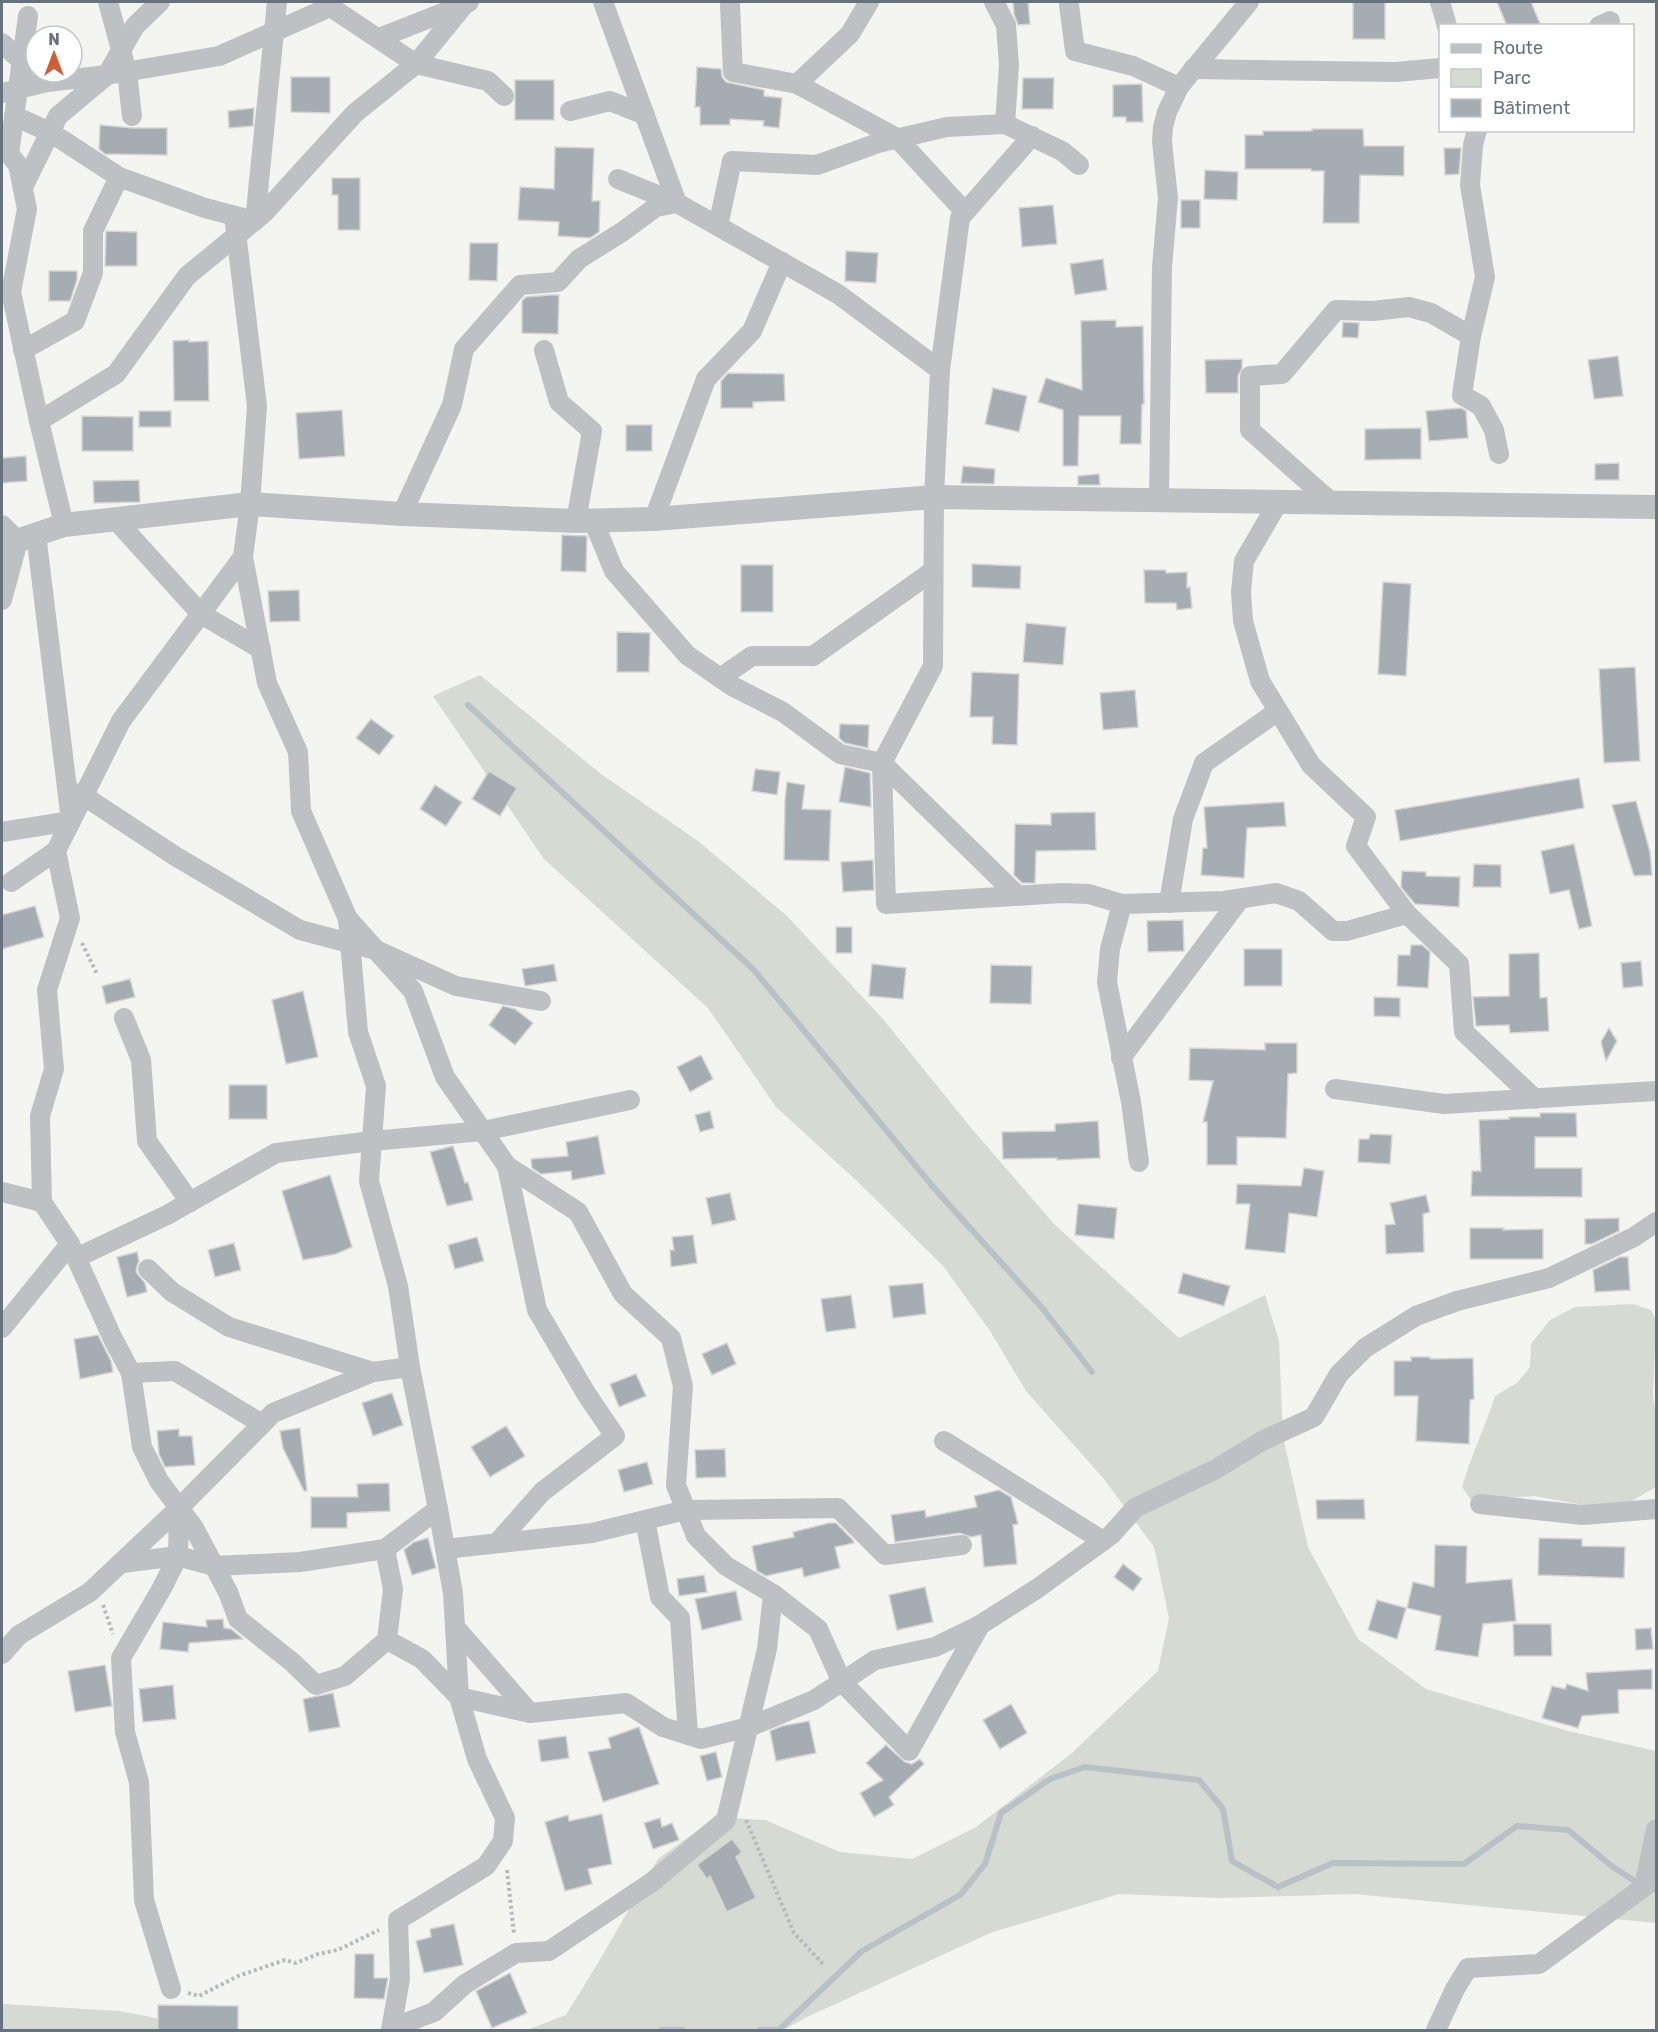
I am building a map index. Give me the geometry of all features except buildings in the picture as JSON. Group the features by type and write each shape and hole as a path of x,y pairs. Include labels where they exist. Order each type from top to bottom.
{"street":[{"path":"108,2 127,72 132,116"},
{"path":"23,187 58,116 107,75 135,26 160,2"},
{"path":"255,221 277,2"},
{"path":"603,2 677,203"},
{"path":"797,84 850,34 869,2"},
{"path":"994,2 1006,25 1009,65 1005,124"},
{"path":"1159,500 1162,267 1168,198 1162,127 1179,87 1249,2"},
{"path":"1440,2 1446,24"},
{"path":"379,38 466,3"},
{"path":"39,421 116,374 187,276 236,225 255,221 264,213 355,113 416,64 466,3"},
{"path":"84,78 219,56 327,4 416,64 488,81 504,96"},
{"path":"730,5 733,72 797,84 897,138 965,212"},
{"path":"1069,5 1075,51 1133,66 1179,87"},
{"path":"28,16 22,61 10,91 14,116 5,149 18,165 27,209 11,292 15,340 39,421 64,525"},
{"path":"2,43 22,61"},
{"path":"1193,69 1396,72 1439,68"},
{"path":"10,91 38,84"},
{"path":"570,111 610,101 645,115"},
{"path":"14,116 50,132 119,177 205,208 236,225"},
{"path":"718,226 732,161 817,165 879,143 947,127 1005,124 1062,150 1079,165"},
{"path":"1476,132 1473,145 1470,185 1485,277 1471,336 1462,394 1481,406 1494,430 1499,454"},
{"path":"1032,136 960,218 940,370 934,497 933,666 882,763 886,904 1089,894 1122,904 1168,903 1224,901 1276,893 1299,901 1333,931 1347,931 1407,914"},
{"path":"15,340 75,321 93,273 93,231 119,177"},
{"path":"618,179 677,203 838,294 940,370"},
{"path":"402,514 452,405 464,349 520,285 558,282 579,259 656,207 677,203"},
{"path":"236,225 257,406 250,504 243,557 267,683 298,752 301,811 348,919 413,991 445,1077 507,1167 537,1310 587,1395 615,1436 542,1492 497,1544"},
{"path":"654,519 706,379 752,331 782,262"},
{"path":"1331,502 1250,430 1250,376 1282,374 1336,310 1373,311 1409,307 1431,313 1471,336"},
{"path":"544,350 559,402 592,431 585,521 614,571 687,655 732,686 783,712 840,754 882,763 1018,896"},
{"path":"12,537 64,525 250,504 402,514 585,521 654,519 934,497 1656,507"},
{"path":"1279,501 1244,561 1241,592 1243,621 1260,681 1311,765 1366,817 1356,846 1407,914 1459,964 1464,1032 1535,1099"},
{"path":"115,519 201,614 261,649"},
{"path":"2,600 12,537"},
{"path":"12,537 76,794 300,930 376,950 456,986 541,1001"},
{"path":"11,882 56,851 71,821 76,794 121,721 243,557"},
{"path":"720,678 752,656 813,656 933,571"},
{"path":"1168,903 1183,819 1204,763 1278,711"},
{"path":"2,832 71,821"},
{"path":"56,851 70,918 47,990 54,1069 40,1116 42,1202 73,1251 131,1373 142,1447 159,1481 194,1528 228,1592 238,1619 292,1662 316,1685 345,1676 387,1640 393,1589 385,1549"},
{"path":"1121,1058 1240,899"},
{"path":"1122,904 1110,949 1107,982 1131,1102 1139,1162"},
{"path":"348,919 358,1032 376,1086 369,1180 398,1286 410,1367 453,1593 459,1697 477,1759 505,1818 503,1841 486,1866 398,1920 400,1979 391,2029"},
{"path":"124,1018 141,1060 147,1141 190,1202"},
{"path":"1335,1089 1444,1104 1656,1091"},
{"path":"2,1328 73,1251 167,1215 276,1154 372,1141 483,1131 630,1100"},
{"path":"507,1167 578,1212 623,1294 671,1338 683,1386 676,1485 696,1536 726,1566 773,1594 818,1629 842,1682 909,1751 980,1625"},
{"path":"2,1192 42,1202"},
{"path":"387,1640 422,1659 459,1697 530,1713 626,1703 663,1726 701,1739 749,1727 814,1700 874,1660 935,1647 980,1625 1038,1588 1111,1535 1135,1508 1216,1469 1262,1441 1314,1417 1339,1374 1365,1348 1416,1316 1457,1301 1549,1278 1634,1237 1656,1222"},
{"path":"148,1269 172,1292 229,1326 373,1372"},
{"path":"2,1654 19,1635 98,1586 273,1413 373,1372 410,1367"},
{"path":"131,1373 175,1371 262,1424"},
{"path":"944,1441 1103,1541"},
{"path":"1480,1504 1583,1515 1656,1509"},
{"path":"171,1989 144,1900 139,1782 125,1732 121,1658 178,1557 179,1508"},
{"path":"445,1549 592,1533 686,1510 838,1508 885,1555 962,1545"},
{"path":"122,1563 178,1557 214,1566 300,1562 385,1549 438,1509"},
{"path":"645,1520 660,1597 680,1618 688,1735"},
{"path":"391,2029 434,2012 465,1984 516,1953 549,1950 652,1882 726,1820 767,1649 773,1594"},
{"path":"455,1628 530,1713"},
{"path":"1436,2031 1455,1989 1468,1968 1539,1964 1644,1887 1656,1829"}],"path":[{"path":"98,1586 121,1658"},
{"path":"733,1792 794,1933 825,1966"},
{"path":"503,1841 516,1953"},
{"path":"171,1989 199,1996 238,1976 285,1960 296,1963 318,1954 338,1950 398,1920"}],"green space":[{"path":"480,675 601,774 698,841 787,916 883,1019 972,1129 1054,1224 1179,1338 1265,1295 1279,1341 1283,1437 1308,1547 1358,1639 1426,1689 1568,1731 1656,1751 1656,1923 1354,1894 1218,1898 1119,1894 990,1933 783,2030 527,2030 566,2015 658,1859 716,1817 765,1820 840,1852 912,1859 976,1827 1072,1753 1158,1671 1169,1618 1154,1547 1104,1479 1026,1391 990,1331 944,1267 858,1182 776,1107 708,1008 544,859 433,696"},
{"path":"1633,1304 1651,1310 1656,1320 1653,1395 1656,1416 1656,1487 1621,1507 1584,1505 1534,1496 1471,1500 1462,1487 1495,1396 1517,1383 1530,1367 1531,1344 1550,1320 1575,1307"},
{"path":"2,2004 119,2011 218,2030 2,2030"}],"waterway":[{"path":"468,705 754,970 934,1188 1043,1309 1092,1372"},
{"path":"760,2030 779,2030 862,1951 960,1895 985,1864 1001,1813 1050,1779 1085,1767 1199,1780 1223,1809 1232,1861 1278,1887 1333,1863 1464,1864 1517,1826 1568,1830 1613,1867 1644,1887 1656,1890"},
{"path":"662,2030 682,2030"}]}
